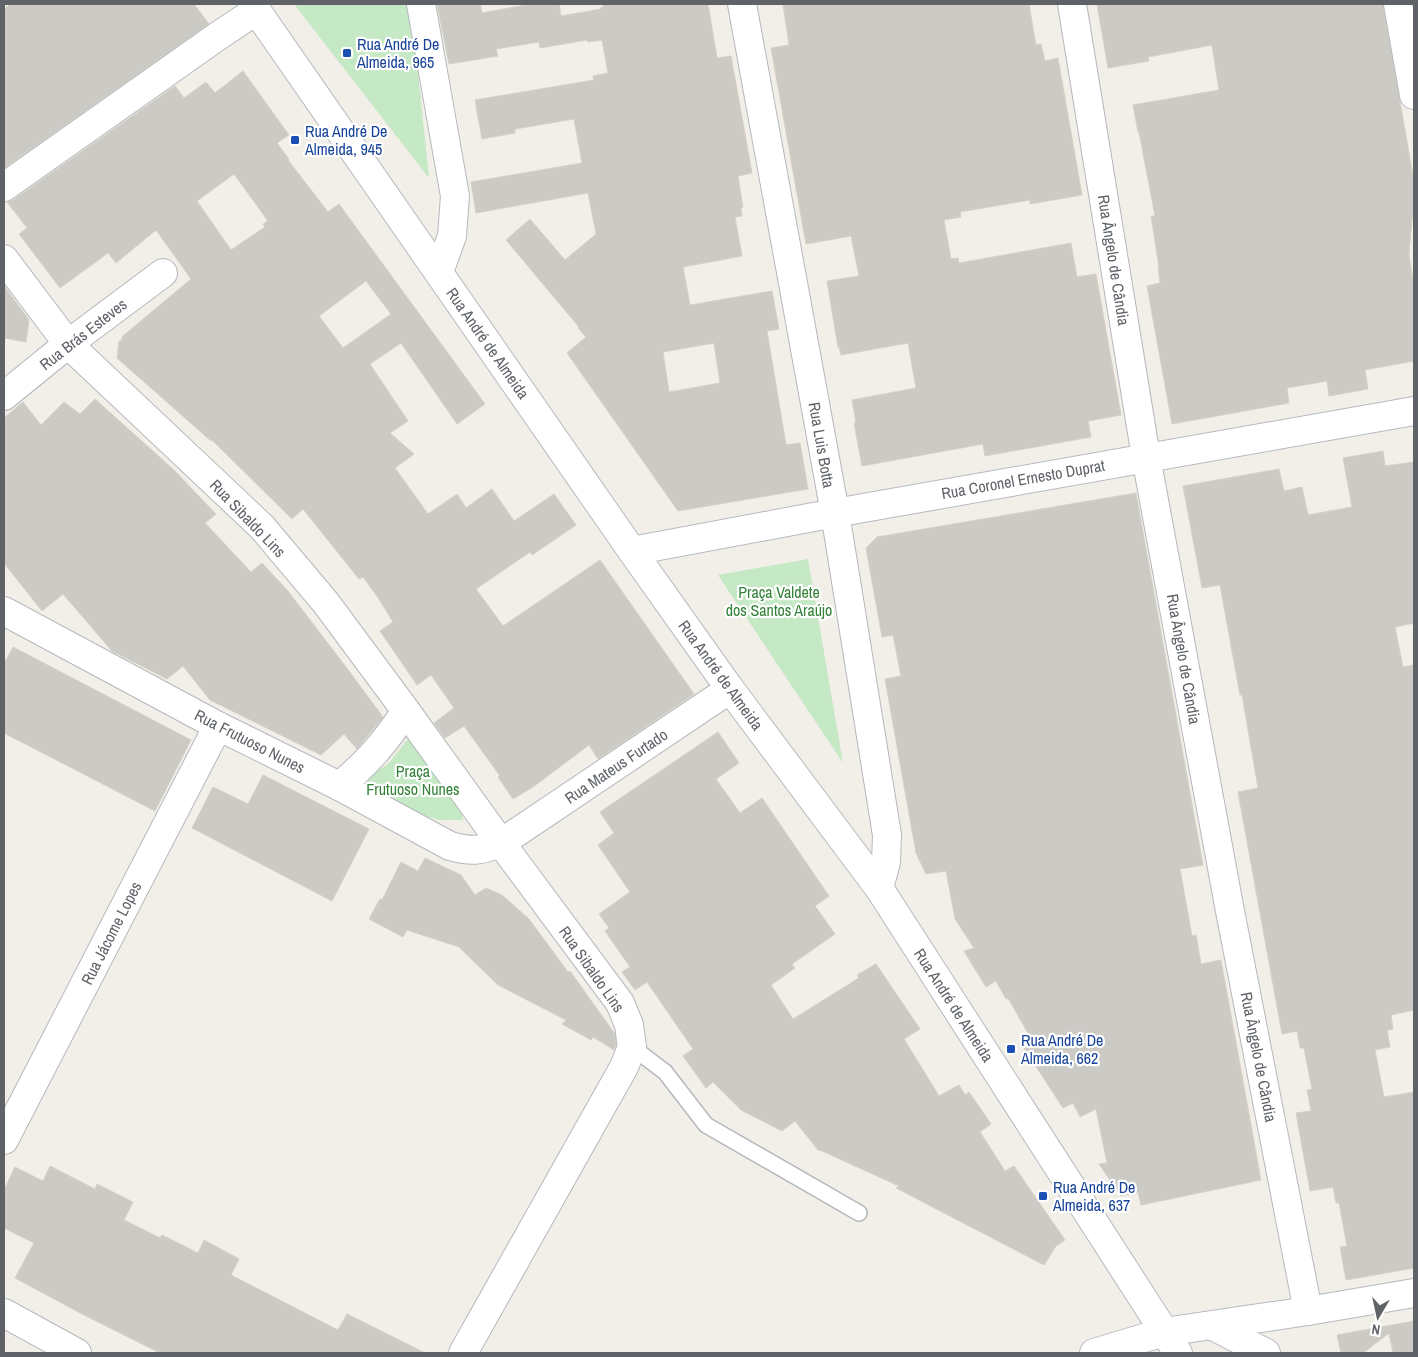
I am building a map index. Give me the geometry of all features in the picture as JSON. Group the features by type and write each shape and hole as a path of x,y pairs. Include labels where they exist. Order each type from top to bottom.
{"street":[{"path":"421,4 455,196 452,236 439,272"},
{"name":"Rua Luis Botta","path":"742,4 835,513 888,835 886,862 879,888"},
{"name":"Rua Ângelo de Cândia","path":"1072,4 1146,457 1230,911 1308,1311"},
{"path":"1398,4 1414,95"},
{"path":"4,186 218,36 255,7"},
{"name":"Rua André de Almeida","path":"255,7 632,551 730,689 879,888 1171,1343"},
{"name":"Rua Sibaldo Lins","path":"4,259 68,344 262,527 326,603 620,1003 629,1025 632,1047"},
{"name":"Rua Brás Esteves","path":"4,396 68,344 163,273"},
{"name":"Rua Coronel Ernesto Duprat","path":"632,551 1146,457 1414,411"},
{"name":"Rua Frutuoso Nunes","path":"4,611 218,726 339,786 450,846 467,851 484,849 501,843"},
{"name":"Rua Mateus Furtado","path":"501,843 730,689"},
{"path":"339,786 356,773 375,754 406,711"},
{"name":"Rua Jácome Lopes","path":"4,1140 218,726"},
{"path":"463,1353 624,1067 632,1047"},
{"path":"1094,1353 1171,1343 1213,1326 1414,1293"},
{"path":"4,1313 76,1353"},
{"path":"1213,1326 1266,1353"}],"lane":[{"path":"632,1047 665,1072 706,1124 859,1213"}],"green space":[{"path":"294,4 408,4 414,34 429,178"},
{"name":"Praça Valdete dos Santos Araújo","path":"808,559 843,763 718,575"},
{"name":"Praça Frutuoso Nunes","path":"413,732 461,802 463,820 439,820 407,810 357,785 389,763"}],"building":[{"path":"11,4 194,4 209,24 4,168 4,9"},
{"path":"437,4 480,4 482,13 531,4 559,4 561,16 601,9 603,4 708,4 717,58 731,56 752,173 738,176 743,207 741,208 742,216 735,217 742,256 683,267 690,305 772,291 779,329 767,331 786,445 800,443 808,489 678,511 567,353 586,337 506,240 530,219 565,260 596,234 588,193 476,213 471,182 582,163 574,119 515,129 515,133 482,139 475,100 594,80 593,76 608,73 602,40 588,42 587,40 540,48 539,42 496,49 498,56 449,64","holes":["714,343 720,383 669,392 663,352"]},
{"path":"783,4 1029,4 1036,45 1041,44 1045,61 1058,58 1082,195 1030,204 1030,200 960,212 961,217 944,220 951,259 958,258 959,263 1071,243 1077,277 1096,274 1121,415 1088,421 1091,437 985,456 983,444 862,466 852,400 916,388 908,343 841,355 838,347 827,281 859,276 851,236 806,244 771,48 789,45"},
{"path":"1097,4 1383,4 1414,182 1414,218 1412,218 1409,255 1414,288 1414,361 1365,370 1368,389 1329,396 1327,381 1287,388 1289,403 1172,424 1147,286 1160,283 1151,216 1155,216 1133,105 1219,90 1212,45 1148,57 1149,61 1108,68"},
{"path":"243,71 289,135 277,143 288,160 328,212 339,204 485,404 457,424 401,343 370,364 408,421 390,433 414,454 395,468 428,514 457,494 466,508 492,489 514,521 554,494 576,525 532,555 530,552 476,589 503,626 600,560 694,694 598,759 589,745 533,787 513,799 498,777 500,776 464,726 445,738 434,723 454,708 431,675 417,685 380,631 393,622 379,599 363,577 359,579 303,509 292,519 212,440 117,358 119,341 121,341 123,336 191,279 156,230 116,263 108,253 60,288 19,234 27,228 7,202 13,200 175,86 184,98 206,82 215,93","holes":["234,174 268,221 263,224 265,227 231,250 197,201","366,281 391,314 343,348 319,316"]},
{"path":"4,286 29,320 26,342 4,338"},
{"path":"95,399 174,470 216,514 205,523 251,572 262,563 288,591 349,671 383,717 357,749 344,734 321,755 210,700 183,666 167,679 112,651 63,594 42,611 4,563 4,418 23,402 41,425 64,402 80,414"},
{"path":"1383,451 1385,466 1414,462 1414,623 1395,627 1403,667 1414,665 1414,1010 1391,1015 1393,1029 1387,1030 1390,1047 1375,1050 1384,1097 1414,1092 1414,1268 1346,1280 1340,1247 1347,1246 1339,1203 1336,1203 1333,1187 1310,1191 1296,1113 1311,1111 1307,1090 1312,1089 1304,1048 1300,1048 1297,1031 1282,1034 1238,792 1258,788 1242,695 1240,695 1220,585 1202,588 1183,486 1279,469 1284,491 1302,487 1308,515 1352,507 1343,458"},
{"path":"1136,493 1203,865 1180,869 1192,936 1196,935 1201,964 1221,960 1261,1180 1141,1205 1138,1192 1121,1196 1099,1164 1107,1163 1096,1109 1080,1117 1073,1103 1063,1108 1024,1048 1033,1042 1008,998 1006,999 996,981 986,987 964,951 974,948 955,919 946,871 926,874 916,853 885,679 901,676 893,635 882,637 866,548 877,537"},
{"path":"13,647 191,740 155,811 4,733 4,664"},
{"path":"718,732 739,763 716,779 740,813 762,798 829,896 815,906 835,934 792,964 795,968 771,985 793,1019 859,978 857,975 876,964 920,1029 904,1039 939,1096 959,1085 965,1095 969,1092 991,1124 980,1132 1005,1171 1014,1166 1065,1240 1056,1246 1044,1265 896,1188 899,1186 818,1150 795,1121 782,1131 741,1110 713,1082 706,1088 683,1056 693,1049 647,982 635,990 622,972 630,967 605,931 609,928 599,914 630,892 598,845 614,833 600,812"},
{"path":"263,775 369,829 332,901 192,828 213,787 248,804"},
{"path":"425,858 461,875 475,895 486,888 502,895 529,919 568,972 570,971 615,1034 616,1045 614,1050 593,1037 591,1040 562,1024 566,1020 498,985 459,947 407,930 403,937 369,919 380,899 382,900 401,862 418,871"},
{"path":"50,1166 95,1189 97,1184 133,1202 124,1220 160,1238 162,1235 198,1253 204,1240 239,1259 231,1275 338,1330 347,1314 425,1353 160,1353 15,1278 34,1243 4,1228 4,1190 15,1167 43,1181"},
{"path":"1414,1321 1414,1353 1393,1353 1389,1333 1363,1353 1341,1353 1337,1335"}],"place":[{"name":"Rua André De Almeida, 965","path":"347,53"},
{"name":"Rua André De Almeida, 945","path":"295,140"},
{"name":"Rua André De Almeida, 662","path":"1011,1049"},
{"name":"Rua André De Almeida, 637","path":"1043,1196"}]}
